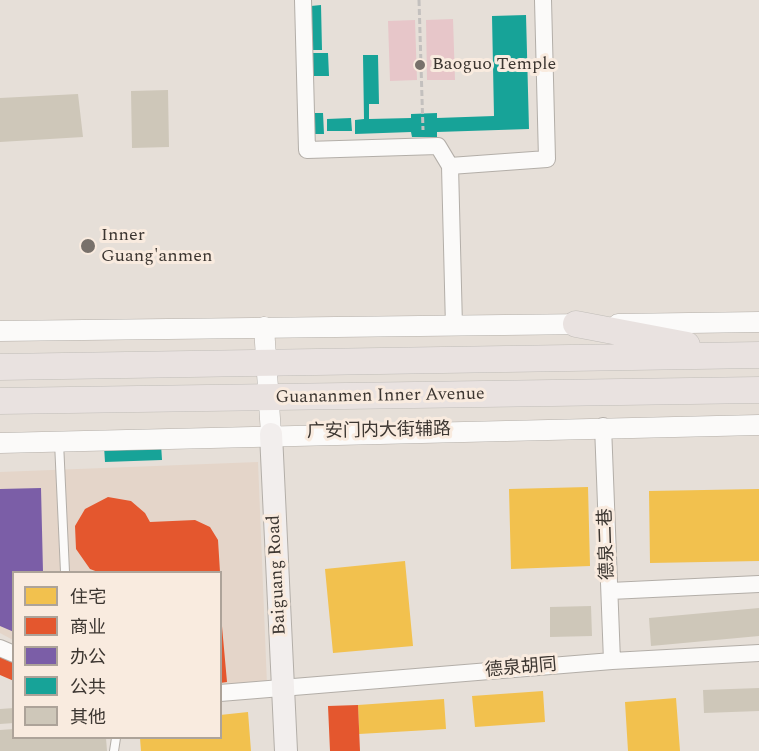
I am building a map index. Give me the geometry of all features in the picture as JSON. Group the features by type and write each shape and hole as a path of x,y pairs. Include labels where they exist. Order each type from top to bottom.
{"main road":[{"path":"576,324 750,355"},
{"name":"Guananmen Inner Avenue","path":"0,367 750,355"},
{"name":"Guananmen Inner Avenue","path":"0,401 269,399 759,390"},
{"name":"Baiguang Road","path":"271,435 286,751"}],"street":[{"path":"303,0 307,150 438,146 450,166 454,327"},
{"path":"450,166 547,159 543,0"},
{"path":"0,332 759,322"},
{"name":"Baiguang Road","path":"264,327 271,435"},
{"name":"广安门内大街辅路","path":"0,436 10,443 603,426 759,424"},
{"name":"德泉二巷","path":"603,426 612,661"},
{"path":"610,591 759,584"},
{"name":"德泉胡同","path":"222,693 612,661 759,653"}],"lane":[{"path":"59,441 65,571"}],"path":[{"path":"419,0 423,147"}],"shaded area":[{"path":"453,19 455,80 427,80 426,20"},
{"path":"415,20 417,80 390,81 388,21"},
{"path":"258,462 267,685 222,687 222,571 12,571 12,639 0,633 0,472"}],"building: 住宅":[{"path":"588,487 590,566 511,569 509,489"},
{"path":"759,489 759,561 650,563 649,491"},
{"path":"405,561 413,646 333,653 325,569"},
{"path":"543,691 545,722 475,727 472,696"},
{"path":"676,698 680,751 628,751 625,702"},
{"path":"444,699 446,729 359,734 358,705"},
{"path":"248,712 251,751 141,751 140,739 222,739 222,715"}],"building: 商业":[{"path":"108,497 131,501 145,513 150,522 195,520 210,527 218,540 220,571 95,571 90,569 76,549 75,526 85,509"},
{"path":"222,626 227,682 222,683"},
{"path":"0,657 12,662 12,680 0,675"},
{"path":"358,705 360,751 330,751 328,706"}],"building: 办公":[{"path":"41,488 43,571 12,571 12,631 0,626 0,489"}],"building: 公共":[{"path":"321,5 322,50 313,50 311,6"},
{"path":"526,15 529,129 437,132 437,137 412,137 411,132 355,134 355,120 364,119 363,55 378,55 379,104 369,104 369,119 411,118 411,114 437,113 437,118 494,116 492,16"},
{"path":"313,53 328,53 329,76 313,76"},
{"path":"314,113 323,113 324,134 315,134"},
{"path":"351,118 352,131 327,131 327,119"},
{"path":"161,444 162,460 105,462 104,446"}],"building: 其他":[{"path":"168,90 169,147 132,148 131,91"},
{"path":"78,94 83,137 0,142 0,98"},
{"path":"591,606 592,636 550,637 550,607"},
{"path":"759,608 759,636 651,646 649,618"},
{"path":"759,688 759,711 704,713 703,690"},
{"path":"12,708 12,723 0,724 0,709"},
{"path":"12,729 12,739 106,739 107,751 0,751 0,730"}],"place":[{"name":"Baoguo Temple","path":"420,65"},
{"name":"Inner Guang'anmen","path":"88,246"}]}
